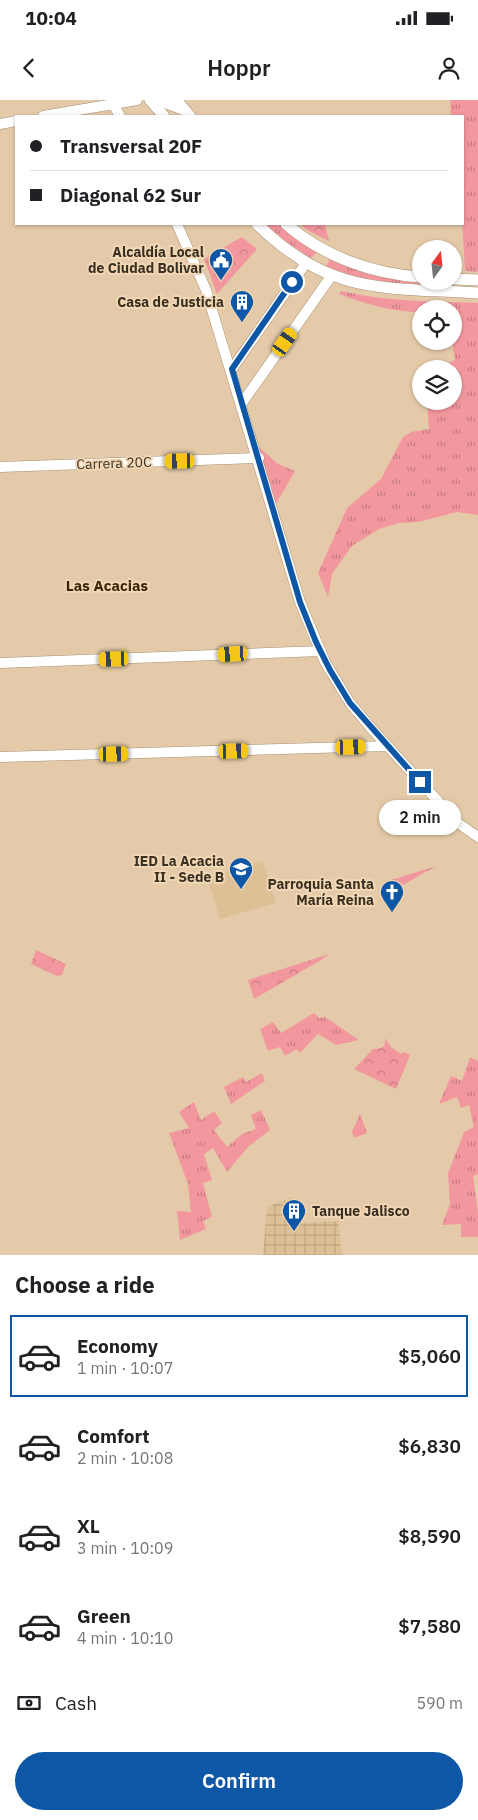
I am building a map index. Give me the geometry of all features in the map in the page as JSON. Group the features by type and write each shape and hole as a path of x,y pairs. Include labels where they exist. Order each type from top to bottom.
{"main road":[{"path":"150,100 163,115"},
{"path":"176,100 187,113"},
{"path":"258,225 282,246 306,263 332,276 376,288 478,293"},
{"path":"287,225 312,243 346,260 383,272 412,276"},
{"path":"462,279 478,280"}],"street":[{"path":"49,115 137,100"},
{"path":"157,100 187,113"},
{"path":"114,104 120,115"},
{"path":"0,124 15,121"},
{"path":"178,225 198,266 232,369 300,602 320,651 350,703 458,823 478,837"},
{"path":"232,369 306,263"},
{"path":"242,403 332,276"},
{"name":"Carrera 20C","path":"0,466 259,458"},
{"path":"0,663 320,651"},
{"path":"0,757 387,746"}],"shaded area":[{"name":"IED La Acacia II - Sede B","path":"263,861 276,903 220,919 207,877"},
{"path":"293,1197 301,1223 338,1221 342,1255 263,1255 267,1207"}],"green space":[{"path":"450,100 478,100 478,272 465,271 462,225 464,225 464,115 451,115"},
{"path":"266,225 280,225 317,252 311,258 286,242"},
{"path":"301,225 325,225 329,241"},
{"path":"242,237 257,249 217,294 204,259"},
{"path":"331,258 412,280 412,285 373,280 326,266"},
{"path":"341,291 358,295 412,300 412,312 379,307 339,294"},
{"path":"462,302 478,303 478,515 457,512 418,522 399,523 379,529 352,546 332,574 328,597 318,573 347,508 381,479 403,437 411,432 429,429 428,410 462,410 462,360 455,360 453,350 462,350"},
{"path":"259,447 278,464 295,471 276,504"},
{"path":"436,866 391,892 388,881"},
{"path":"36,950 66,964 62,975 57,976 31,964"},
{"path":"329,954 321,960 254,999 248,980"},
{"path":"314,1013 319,1018 325,1017 359,1040 336,1045 318,1034 300,1053 297,1049 285,1056 280,1047 268,1051 260,1029 273,1022 281,1033"},
{"path":"385,1038 391,1047 401,1054 404,1052 410,1055 396,1089 354,1069 373,1049 381,1048 385,1045"},
{"path":"470,1057 478,1061 478,1174 473,1176 478,1213 478,1237 461,1237 461,1224 442,1225 450,1204 448,1173 464,1132 474,1127 469,1105 461,1108 457,1097 439,1104 451,1076 462,1081"},
{"path":"262,1073 265,1081 231,1104 224,1087 243,1077 246,1082"},
{"path":"194,1102 201,1120 214,1111 222,1123 214,1130 227,1147 242,1134 256,1129 251,1115 261,1110 270,1130 248,1147 227,1172 213,1148 204,1154 212,1180 203,1183 212,1217 203,1221 206,1229 180,1240 177,1211 191,1212 188,1184 169,1133 189,1128 179,1112"},
{"path":"360,1114 367,1133 354,1138 352,1132"}],"place":[{"name":"Alcaldía Local de Ciudad Bolivar","path":"221,281"},
{"name":"Casa de Justicia","path":"242,323"},
{"name":"IED La Acacia II - Sede B","path":"241,890"},
{"name":"Parroquia Santa María Reina","path":"392,913"},
{"name":"Tanque Jalisco","path":"294,1232"}],"district":[{"name":"Las Acacias","path":"107,586"}],"route":[{"path":"292,282 232,369 300,602 316,642 350,703 420,782"}]}
